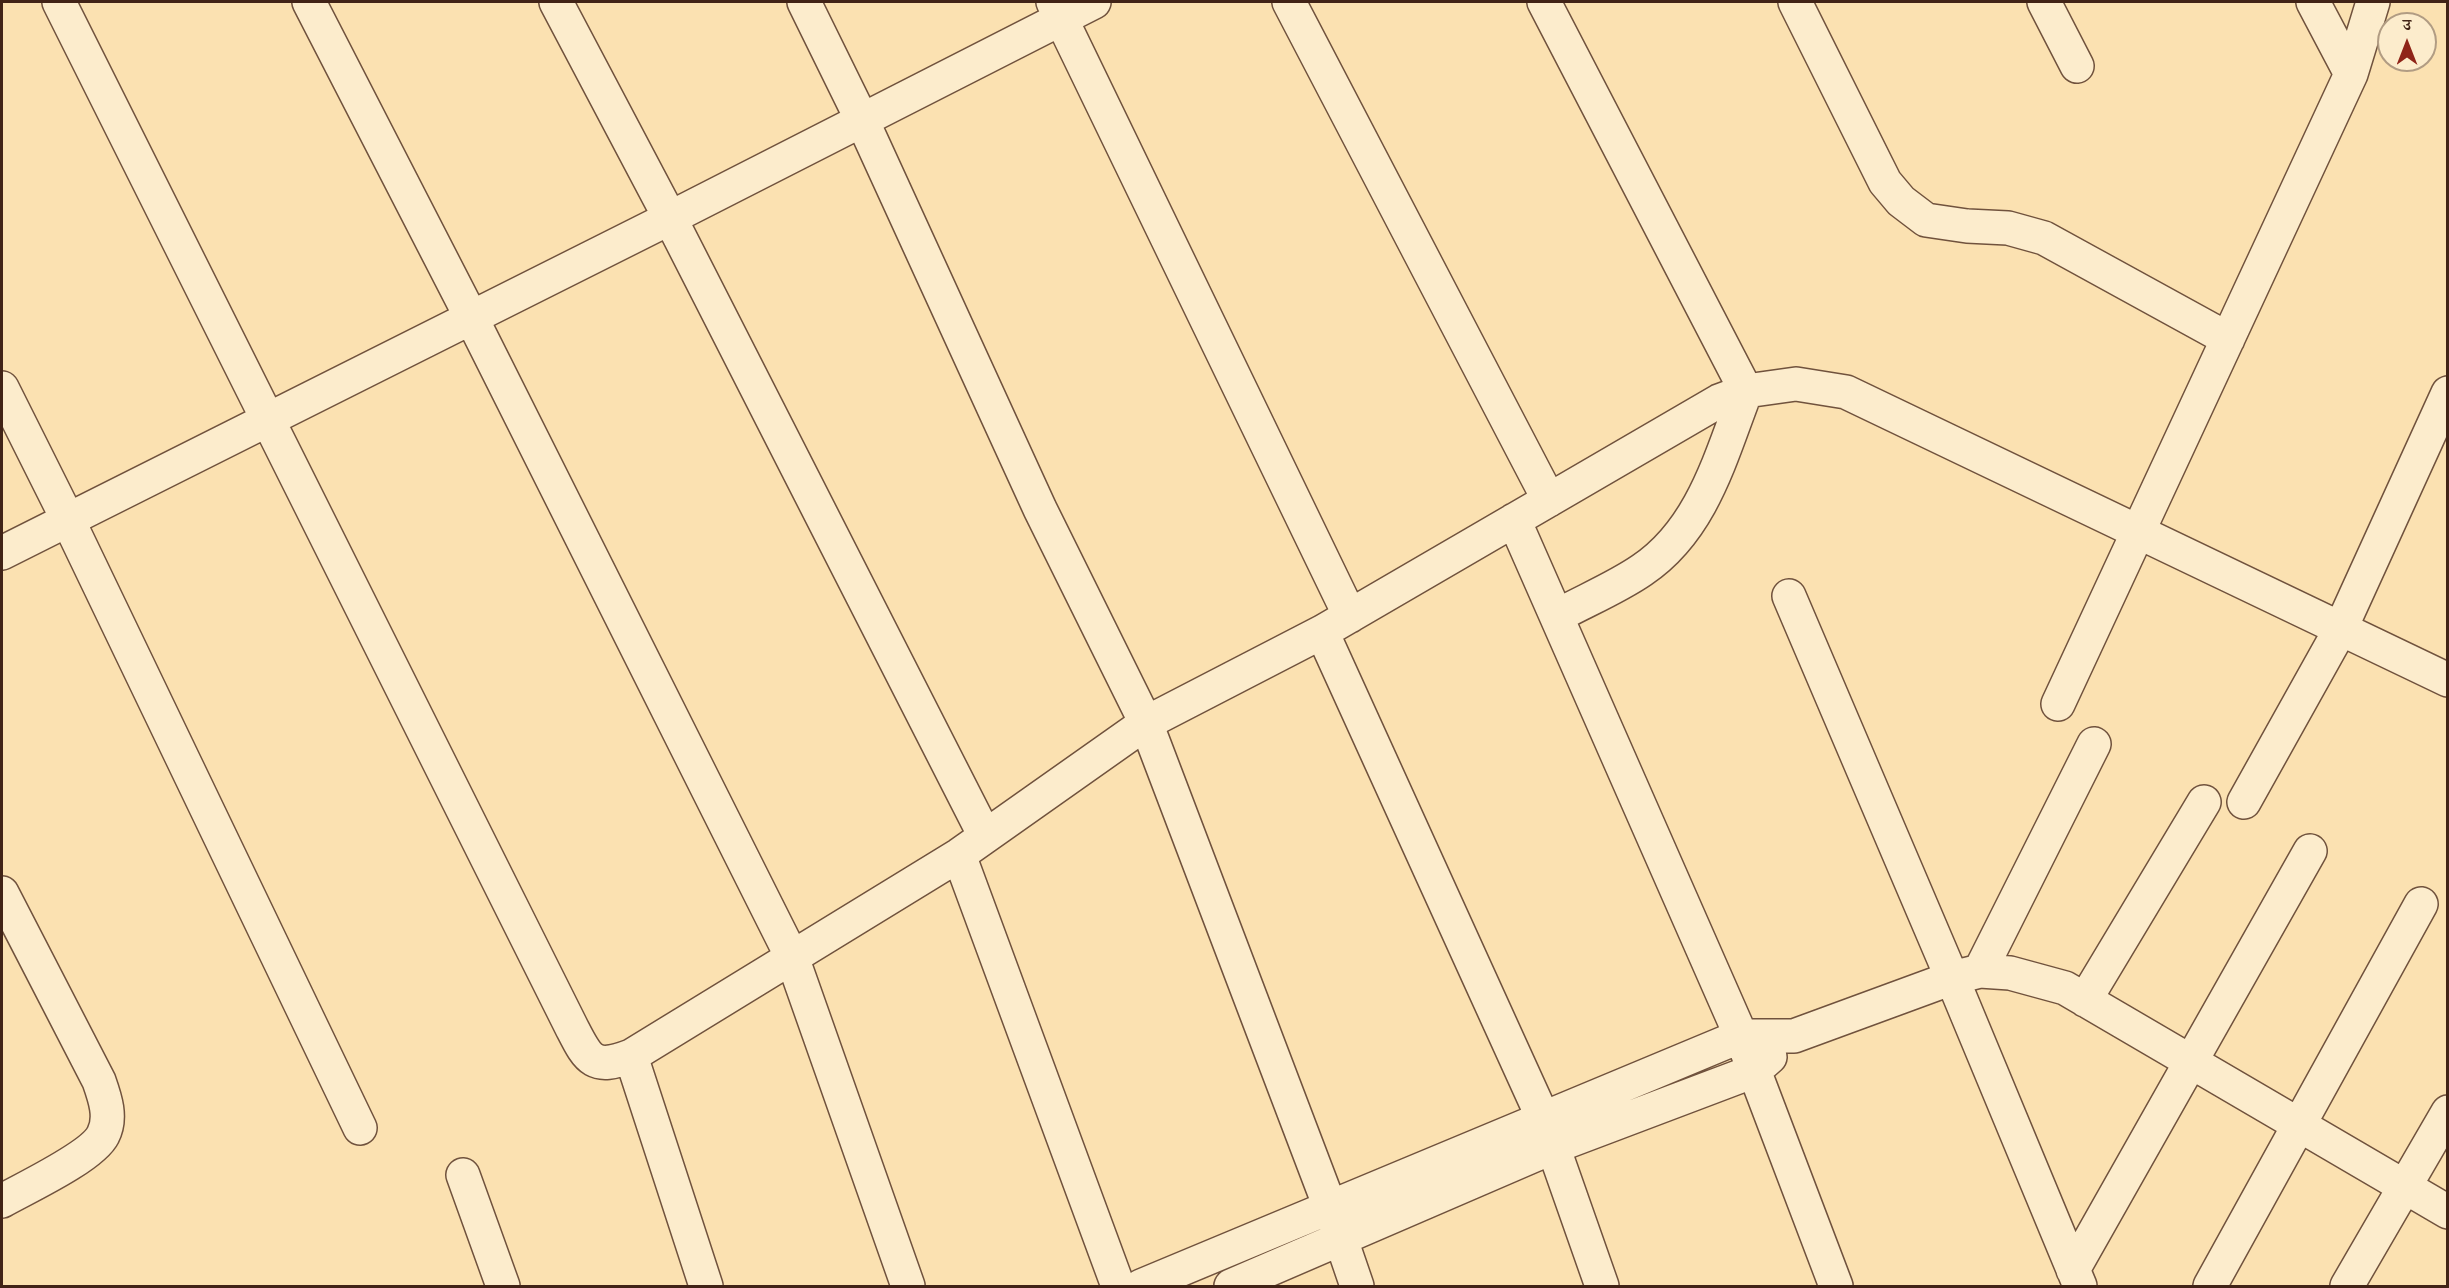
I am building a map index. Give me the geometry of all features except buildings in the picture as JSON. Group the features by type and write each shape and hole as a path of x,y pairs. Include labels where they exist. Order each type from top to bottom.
{"street":[{"path":"59,2 585,1053 598,1062 612,1063 631,1056 959,855 1146,723 1322,632 1719,400 1746,391 1796,384 1846,392 2448,680"},
{"path":"309,2 471,317 792,957 909,1287"},
{"path":"556,2 670,218 985,836"},
{"path":"804,2 862,120 1040,509 1146,723 1330,1207 1357,1287"},
{"path":"2,553 862,120 1057,10 1094,2"},
{"path":"1290,2 1549,500"},
{"path":"1544,2 1746,391 1704,501 1675,541 1642,570 1557,616"},
{"path":"1795,2 1885,182 1901,201 1926,220 1967,226 2008,228 2044,238 2228,339"},
{"path":"2044,2 2077,66"},
{"path":"2313,2 2351,74"},
{"path":"2058,704 2351,74 2373,2"},
{"path":"1057,10 1350,616"},
{"path":"2,388 68,520 360,1128"},
{"path":"2244,802 2340,630 2448,393"},
{"path":"1514,520 1741,1036 1836,1287"},
{"path":"1789,596 1966,975 2077,1279"},
{"path":"1322,632 1548,1133 1602,1287"},
{"path":"1966,975 2094,744"},
{"path":"2085,1000 2204,802"},
{"path":"2077,1279 2192,1062 2310,851"},
{"path":"959,855 1118,1287"},
{"path":"2,893 99,1081 106,1100 107,1120 103,1136 88,1152 2,1201"},
{"path":"2210,1287 2421,904"},
{"path":"1231,1287 1340,1240 1741,1036 1794,1036 1966,975 2010,973 2065,988 2448,1212"},
{"path":"1141,1287 1330,1207 1548,1133 1754,1071 1794,1036"},
{"path":"631,1056 706,1287"},
{"path":"2347,1287 2448,1112"},
{"path":"463,1175 503,1287"}]}
